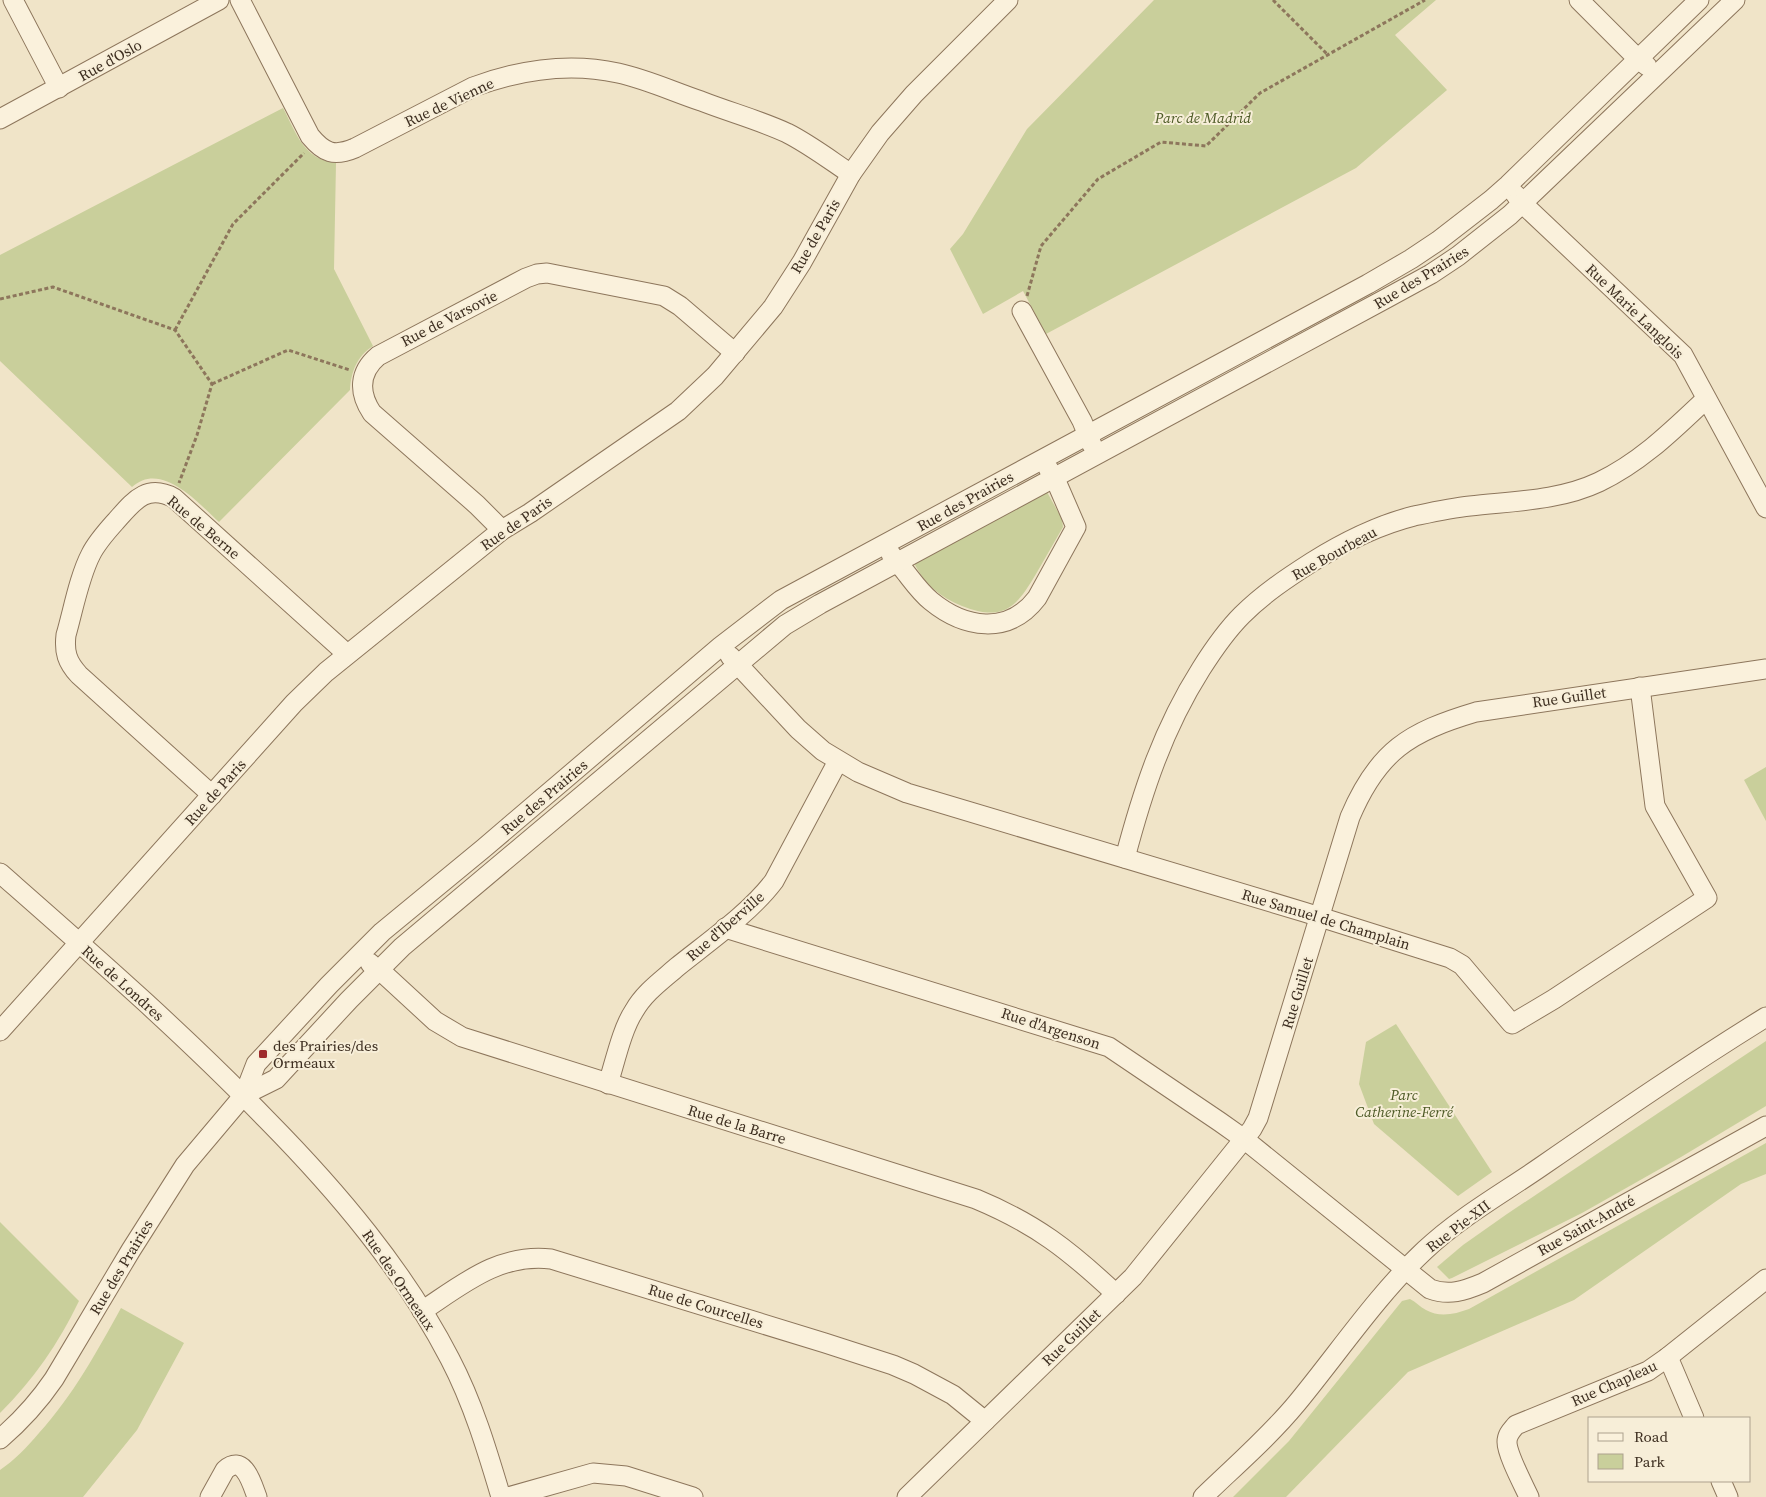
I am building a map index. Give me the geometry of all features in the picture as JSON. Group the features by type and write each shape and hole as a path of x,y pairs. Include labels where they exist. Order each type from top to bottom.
{"street":[{"path":"13,0 59,88"},
{"name":"Rue d'Oslo","path":"0,119 219,0"},
{"path":"240,0 310,136 315,142"},
{"name":"Rue de Paris","path":"0,1031 294,703 326,672 502,530 530,513 678,411 715,376 773,307 802,262 851,174 894,116 1008,0"},
{"path":"1578,0 1638,59 1658,74"},
{"name":"Rue des Prairies","path":"0,1439 14,1428 47,1390 176,1178 244,1095 256,1064 329,985 382,932 484,848 721,646 780,600 1411,259 1464,222 1508,185 1699,0"},
{"name":"Rue des Prairies","path":"244,1095 276,1079 402,947 785,625 800,615 1431,274 1484,237 1523,204 1735,0"},
{"name":"Rue de Vienne","path":"315,142 330,152 348,151 473,87 532,70 575,68 604,71 632,77 764,124 794,137 851,174"},
{"name":"Rue Marie Langlois","path":"1508,185 1523,204 1683,355 1766,508"},
{"name":"Rue de Varsovie","path":"364,375 372,361 390,349 526,278 547,273 664,296 680,306 735,354"},
{"path":"1022,311 1082,421 1096,455"},
{"path":"364,375 362,391 372,413 477,505 502,530"},
{"name":"Rue Bourbeau","path":"1124,858 1151,769 1169,725 1209,656 1225,634 1241,616 1279,584 1326,554 1385,525 1439,511 1550,496 1598,483 1624,469 1645,454 1706,399"},
{"path":"886,544 896,564 931,601 958,617 986,625 996,624 1013,618 1030,607 1037,598 1076,527 1056,481 1043,458"},
{"name":"Rue de Berne","path":"212,795 79,675 67,658 65,647 66,635 86,566 97,544 135,500 147,494 162,492 174,498 347,654"},
{"name":"Rue Samuel de Champlain","path":"721,646 806,737 838,760 874,780 907,792 1320,917 1456,961 1512,1024 1554,999 1707,898 1655,806 1640,687"},
{"name":"Rue Guillet","path":"908,1497 1133,1277 1244,1139 1258,1118 1350,817 1359,797 1383,761 1404,742 1433,727 1476,712 1766,669"},
{"name":"Rue d'Iberville","path":"608,1084 632,1013 642,998 758,899 774,881 838,760"},
{"name":"Rue de Londres","path":"0,873 244,1095"},
{"name":"Rue d'Argenson","path":"725,928 1109,1047 1213,1116 1244,1139 1406,1269"},
{"name":"Rue de la Barre","path":"361,953 377,972 384,974 435,1021 454,1033 608,1084 957,1193 1012,1214 1045,1234 1073,1255 1116,1294"},
{"name":"Rue Pie-XII","path":"1204,1497 1295,1405 1378,1301 1406,1269 1428,1248 1472,1214 1624,1110 1766,1018"},
{"name":"Rue des Ormeaux","path":"244,1095 318,1172 372,1238 422,1311 450,1358 470,1402 483,1436 501,1497"},
{"name":"Rue Saint-André","path":"1406,1269 1430,1289 1437,1292 1450,1293 1466,1290 1482,1283 1766,1126"},
{"name":"Rue de Courcelles","path":"422,1311 466,1282 492,1268 514,1260 551,1259 893,1365 952,1395 985,1421"},
{"name":"Rue Chapleau","path":"1529,1497 1507,1442 1509,1433 1516,1425 1638,1376 1668,1357 1766,1279"},
{"path":"1668,1357 1694,1417"},
{"path":"210,1497 225,1470 228,1467 237,1465 248,1474 257,1497"},
{"path":"508,1497 593,1473 626,1476 693,1497"},
{"path":"1721,1482 1728,1497"}],"path":[{"path":"1273,0 1328,55"},
{"path":"1022,311 1041,246 1098,179 1161,142 1206,146 1260,93 1426,0"},
{"path":"174,330 233,224 315,142"},
{"path":"0,299 54,287 174,330 212,384"},
{"path":"174,498 197,435 212,384 288,350 364,375"}],"green space":[{"name":"Parc de Madrid","path":"1154,0 1436,0 1395,35 1447,90 1356,168 1046,334 1023,291 983,314 950,249 963,234 1027,129"},
{"path":"283,108 297,136 308,151 325,161 336,163 334,269 373,346 367,350 356,365 350,390 219,522 191,496 167,481 144,480 132,487 0,361 0,255"},
{"path":"1047,492 1062,519 1063,527 1029,586 1022,596 1007,609 988,613 962,606 934,589 918,571 914,563"},
{"path":"1766,767 1766,821 1744,780"},
{"name":"Parc Catherine-Ferré","path":"1396,1024 1492,1172 1458,1196 1374,1124 1359,1084 1366,1042"},
{"path":"1766,1041 1766,1106 1582,1213 1452,1278 1449,1279 1437,1267 1463,1245 1507,1214"},
{"path":"1766,1143 1766,1174 1741,1184 1574,1300 1408,1372 1286,1497 1233,1497 1289,1441 1402,1301 1410,1299 1424,1309 1442,1315 1469,1309"},
{"path":"0,1222 79,1301 63,1332 44,1360 0,1413"},
{"path":"121,1308 184,1343 137,1430 83,1497 0,1497 0,1470 25,1448 52,1418 74,1388"}],"place":[{"name":"des Prairies/des Ormeaux","path":"263,1054"}]}
